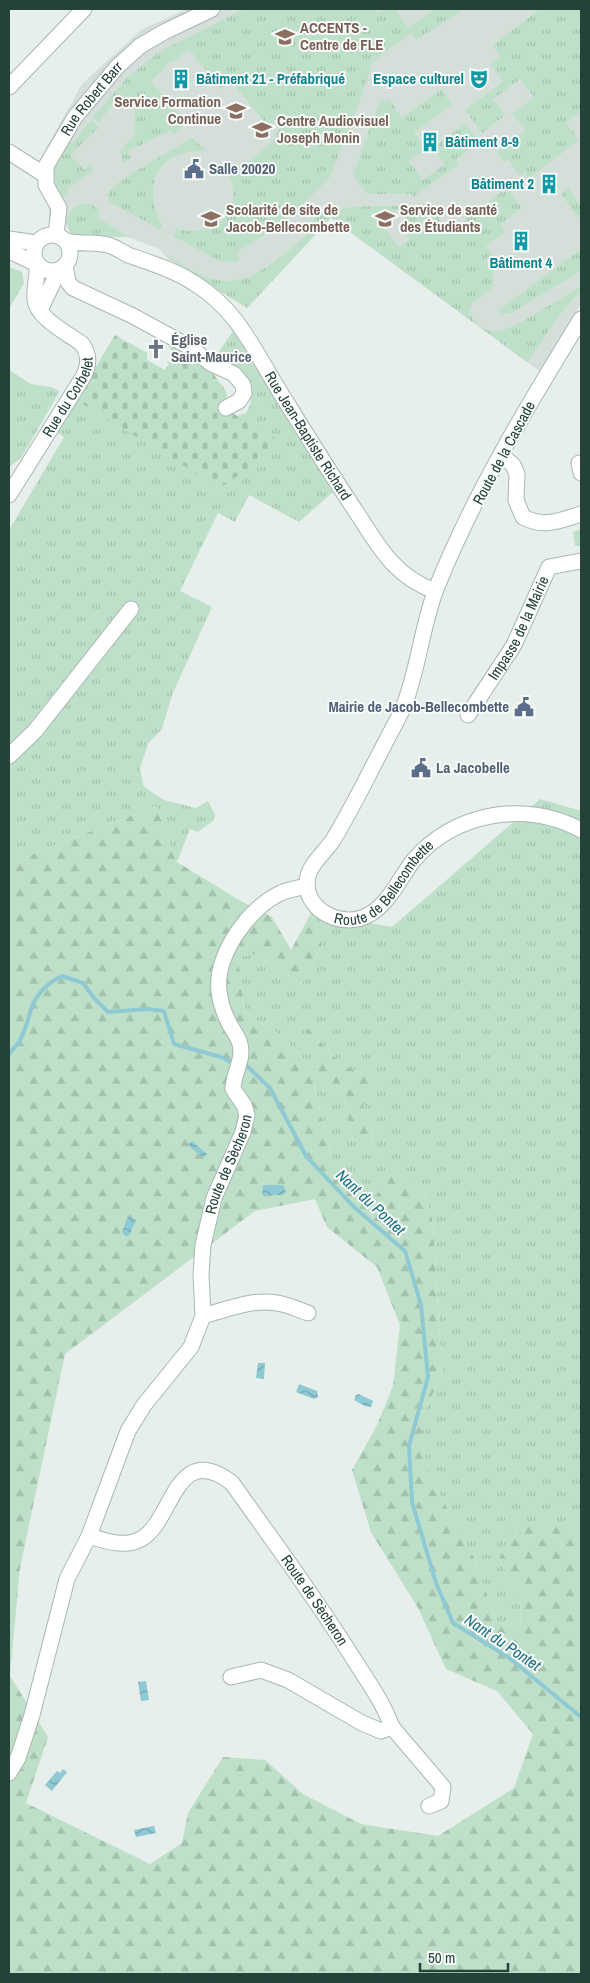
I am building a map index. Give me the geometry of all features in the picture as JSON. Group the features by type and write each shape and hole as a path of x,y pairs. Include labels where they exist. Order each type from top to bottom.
{"street":[{"path":"10,83 84,9"},
{"name":"Rue Robert Barr","path":"45,176 46,166 75,117 117,67 140,46 212,9"},
{"path":"9,152 45,176 46,185 59,208 61,238 70,254 40,310"},
{"path":"40,310 35,300 37,264 33,254 36,243 43,236 61,238"},
{"name":"Rue Jean-Baptiste Richard","path":"61,238 80,244 97,243 112,246 127,254 170,270 195,283 214,298 233,316 246,333 274,383 331,475 386,557 400,572 410,579 436,591"},
{"path":"9,239 36,243"},
{"path":"9,250 43,269 51,271 62,268"},
{"name":"Rue Jean-Baptiste Richard","path":"62,268 88,254 102,252 127,254"},
{"path":"62,268 68,282 79,292 133,316 188,346 212,364 234,374 243,385 244,393 239,401 226,408"},
{"name":"Rue du Corbelet","path":"9,495 87,370 86,350 82,344 48,320 40,310"},
{"name":"Route de la Cascade","path":"436,591 463,530 501,455 581,319"},
{"path":"501,455 513,465 517,474 516,500 523,517 540,524 581,514"},
{"name":"Impasse de la Mairie","path":"468,715 514,646 549,567 581,561"},
{"path":"307,886 309,872 332,842 406,700 436,591"},
{"path":"9,756 35,731 132,610"},
{"name":"Route de Bellecombette","path":"307,886 312,899 320,910 330,917 344,921 360,920 373,913 424,850 448,831 466,823 505,814 527,814 548,817 581,830"},
{"name":"Route de Sècheron","path":"9,1773 18,1758 32,1715 67,1579 89,1536 128,1431 144,1405 191,1347 204,1316 201,1274 203,1245 214,1198 243,1132 247,1115 244,1105 233,1089 240,1059 240,1044 227,1019 219,991 221,966 227,949 241,927 263,905 281,893 307,886"},
{"path":"204,1316 245,1304 263,1302 280,1303 308,1313"},
{"name":"Route de Sècheron","path":"89,1536 108,1542 128,1544 142,1539 153,1528 170,1498 186,1477 194,1472 218,1472 232,1483 345,1645 387,1712 392,1727 443,1787 441,1801 430,1806"},
{"path":"232,1677 261,1670 288,1680 381,1731 392,1727"}],"shaded area":[{"path":"187,9 581,9 581,304 542,373 331,218 247,308 170,261 159,249 128,237 109,237 49,219 49,208 40,191 39,167 45,150 82,84 142,29"}],"green space":[{"path":"244,9 375,9 378,13 384,9 395,9 408,28 434,9 464,9 416,40 411,33 373,61 361,98 330,177 299,208 261,237 237,252 240,260 235,262 220,261 109,202 109,191 113,186 134,172 192,138 206,151 176,155 162,166 157,173 153,194 157,213 162,224 161,229 174,235 177,229 192,231 206,229 218,224 226,216 232,205 231,180 223,166 228,160 238,171 277,137 275,134 281,127 275,120 268,126 231,81 221,89 189,49 173,62 171,61 151,81 187,122 173,135 170,131 128,151 131,159 123,163 120,151 136,133 134,108 118,97 99,122 93,117 126,79 159,52"},
{"path":"540,9 579,9 581,13 581,111 566,122 579,140 529,178 525,172 520,176 508,160 504,162 497,152 526,130 512,114 534,97 520,79 493,99 505,115 482,133 465,110 503,82 490,64 500,56 493,45"},
{"path":"441,90 452,104 414,133 426,149 409,161 423,180 445,164 432,149 465,123 479,142 456,159 459,164 413,197 412,194 367,194 353,175 381,98 385,102 389,99 402,117"},
{"path":"91,120 99,127 70,155 84,170 90,165 94,170 67,189 69,194 61,198 54,174 57,162 68,140 73,143"},
{"path":"507,188 522,208 500,225 505,232 486,246 492,255 485,261 492,270 494,286 472,304 469,312 476,323 484,329 492,331 511,327 581,286 581,291 561,313 527,362 331,218 247,308 167,257 206,277 222,281 237,280 266,268 316,227 310,220 330,211 368,206 404,206 392,214 386,208 375,216 399,247 410,239 405,233 410,229 406,217 413,210 427,202 449,232"},
{"path":"568,188 581,207 581,221 561,194"},
{"path":"81,204 92,205 100,210 97,217 128,237 72,235 66,224 67,217 75,206"},
{"path":"581,249 581,271 511,313 501,314 499,310"},
{"path":"9,267 22,272 24,283 9,309"},
{"path":"233,331 333,492 299,522 249,495 235,522 218,513 180,591 212,607 172,695 162,729 148,744 140,768 143,785 150,791 164,800 196,808 208,801 215,814 214,820 198,832 190,829 177,862 156,806 33,854 9,871 9,530 64,437 57,432 76,400 220,487 281,445 246,413 251,403 249,385 213,360"},
{"path":"115,335 147,353 147,360 165,370 169,364 167,362 171,362 173,355 175,355 169,347 171,341 208,367 226,391 227,395 223,405 237,416 246,413 282,445 220,488 76,400"},
{"path":"9,370 31,384 51,387 60,391 21,458 9,467"},
{"path":"581,529 581,546 575,546 573,532"},
{"path":"540,799 581,811 581,1526 571,1523 499,1559 520,1598 521,1628 497,1622 474,1558 433,1482 422,1447 422,1415 442,1376 433,1222 424,1192 381,1192 365,1201 330,1153 314,1083 343,1090 353,1139 371,1151 372,1128 360,1109 378,1080 341,1064 304,1024 319,1065 313,1068 275,1031 245,1013 238,957 255,954 302,984 322,944 311,913 392,927"},
{"path":"156,806 177,862 239,900 272,917 291,950 311,913 322,944 302,984 255,954 238,957 245,1013 275,1031 313,1068 319,1065 303,1023 341,1064 378,1080 361,1109 372,1128 371,1151 353,1139 343,1090 314,1084 330,1153 365,1201 381,1192 394,1166 424,1192 433,1222 442,1376 422,1415 422,1447 433,1482 474,1558 497,1622 521,1628 520,1598 499,1559 515,1526 571,1523 581,1526 581,1974 9,1974 9,871 33,854","holes":["315,1199 327,1227 377,1267 400,1325 393,1386 377,1425 352,1470 371,1532 418,1608 446,1669 497,1691 533,1734 514,1788 438,1836 361,1824 303,1794 265,1760 223,1757 188,1813 182,1843 150,1864 26,1803 48,1737 10,1676 20,1568 65,1354 255,1211"]}],"water":[{"path":"192,1141 207,1154 203,1158 188,1145"},
{"path":"263,1185 283,1185 286,1191 283,1195 262,1195"},
{"path":"128,1216 136,1220 129,1236 125,1236 122,1232"},
{"path":"258,1363 265,1363 264,1379 256,1378"},
{"path":"299,1384 317,1391 318,1397 314,1399 296,1392"},
{"path":"359,1394 373,1401 371,1407 354,1400 356,1395"},
{"path":"146,1681 149,1700 141,1701 138,1682"},
{"path":"63,1769 67,1772 52,1791 45,1785 57,1771 60,1773"},
{"path":"154,1826 156,1833 136,1837 134,1830"}],"waterway":[{"name":"Nant du Pontet","path":"9,1054 21,1038 36,998 48,985 62,976 83,983 108,1012 148,1009 164,1011 174,1044 221,1057 235,1064"},
{"name":"Nant du Pontet","path":"242,1065 247,1066 270,1088 306,1156 354,1207 405,1251 421,1305 428,1377 409,1446 412,1502 436,1583 453,1623 508,1657 581,1717"}],"place":[{"name":"ACCENTS - Centre de FLE","path":"285,37"},
{"name":"Bâtiment 21 - Préfabriqué","path":"181,79"},
{"name":"Espace culturel","path":"479,79"},
{"name":"Service Formation Continue","path":"236,111"},
{"name":"Centre Audiovisuel Joseph Monin","path":"262,130"},
{"name":"Bâtiment 8-9","path":"430,142"},
{"name":"Salle 20020","path":"194,169"},
{"name":"Bâtiment 2","path":"549,184"},
{"name":"Scolarité de site de Jacob-Bellecombette","path":"211,219"},
{"name":"Service de santé des Étudiants","path":"385,219"},
{"name":"Bâtiment 4","path":"521,241"},
{"name":"Église Saint-Maurice","path":"156,349"},
{"name":"Mairie de Jacob-Bellecombette","path":"524,707"},
{"name":"La Jacobelle","path":"421,768"}]}
